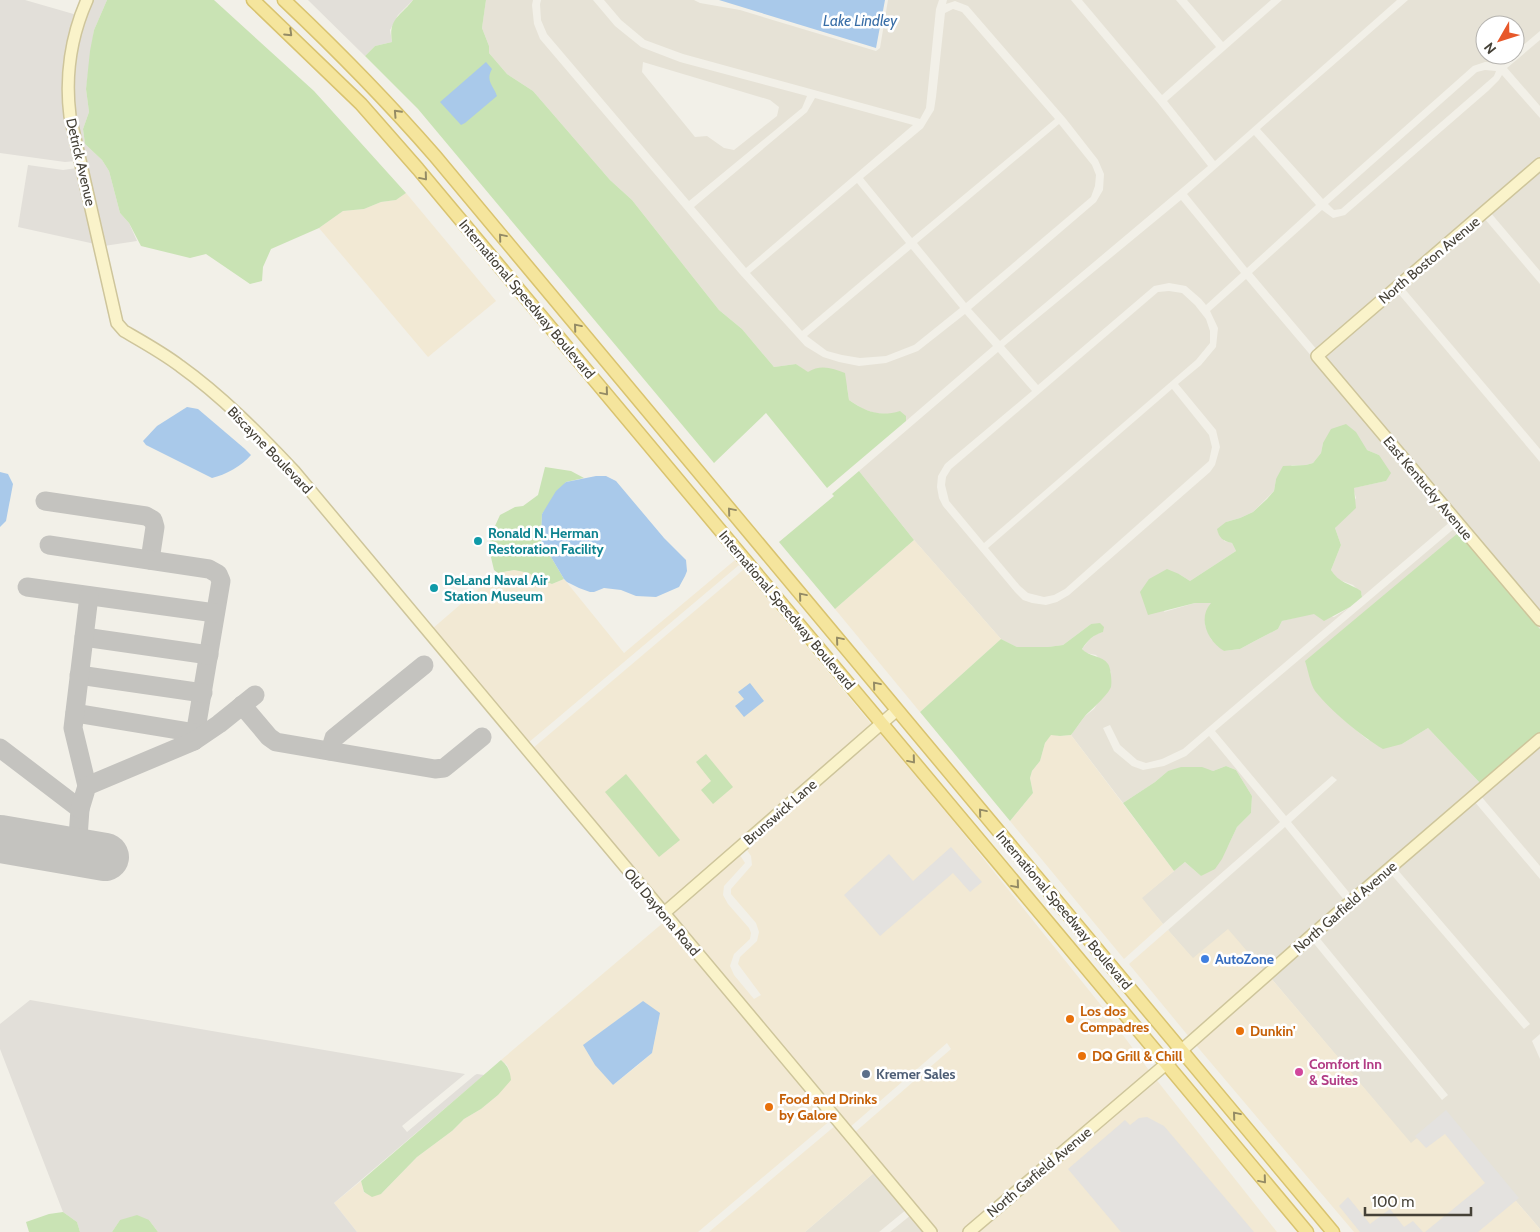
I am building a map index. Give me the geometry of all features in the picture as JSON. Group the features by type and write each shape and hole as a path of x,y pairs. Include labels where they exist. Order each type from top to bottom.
{"main road":[{"name":"International Speedway Boulevard","path":"253,0 327,70 390,136 1305,1230"},
{"name":"International Speedway Boulevard","path":"284,0 341,55 406,124 1333,1232"},
{"path":"727,538 744,548 762,549"},
{"path":"747,562 763,562 782,572"},
{"path":"1286,1207 1304,1215 1315,1210"},
{"path":"1305,1230 1313,1228 1327,1232"}],"street":[{"name":"Detrick Avenue","path":"87,0 71,54 67,94 70,116 121,327"},
{"name":"North Boston Avenue","path":"1317,356 1540,164"},
{"name":"Biscayne Boulevard","path":"121,327 181,366 264,440 294,471 394,591"},
{"name":"East Kentucky Avenue","path":"1317,356 1540,620"},
{"name":"Old Daytona Road","path":"394,591 931,1232"},
{"name":"Brunswick Lane","path":"663,914 897,710"},
{"name":"North Garfield Avenue","path":"969,1232 1166,1064 1312,935 1540,739"}],"shaded area":[{"path":"0,0 25,0 77,15 67,54 76,161 65,162 0,153"},
{"path":"91,0 107,0 94,30 86,89 89,112 83,129 85,144 102,160 109,171 120,213 129,223 137,241 104,246 78,135 71,94 75,54"},
{"path":"308,0 413,0 398,15 390,30 392,42 375,46 365,56"},
{"path":"486,0 533,0 534,24 540,39 739,273 805,346 823,357 839,362 859,366 886,363 918,351 965,314 993,346 906,421 906,416 875,413 863,409 849,400 847,386 807,372 796,364 774,367 742,329 719,310 632,200 610,180 533,91 507,74 489,53 489,46 482,28"},
{"path":"541,0 593,0 615,26 641,47 680,62 807,96 802,108 689,201 547,34 541,20","holes":["643,62 770,100 779,107 777,116 734,150 724,148 707,136 695,137 642,72"]},
{"path":"604,0 694,0 700,3 740,10 876,51 880,48 888,0 939,0 936,9 926,108 920,119 683,54 645,40 621,20"},
{"path":"947,0 1071,0 1158,103 1208,166 1000,341 971,309 1096,202 1103,190 1104,174 1098,160 1066,119 968,6 955,1 946,4"},
{"path":"1082,0 1176,0 1216,47 1162,95"},
{"path":"1187,0 1271,0 1223,42"},
{"path":"1282,0 1397,0 1215,161 1167,101"},
{"path":"1408,0 1540,0 1540,31 1525,44 1525,15 1475,15 1476,65 1323,199 1260,129"},
{"path":"953,9 962,12 1055,119 912,238 863,178 923,128 934,110 945,13"},
{"path":"1540,40 1540,106 1507,68 1511,65 1525,65 1525,53"},
{"path":"1485,70 1496,71 1494,76 1341,209 1334,210 1328,204 1477,72"},
{"path":"1502,75 1540,118 1540,159 1318,351 1252,273 1322,210 1333,218 1345,215 1488,91"},
{"path":"815,98 913,125 746,268 694,207 807,112"},
{"path":"1059,124 1092,165 1096,175 1091,197 966,303 917,243"},
{"path":"1254,135 1316,205 1247,268 1187,194"},
{"path":"28,165 63,170 77,168 95,244 18,227"},
{"path":"1540,168 1540,271 1490,212"},
{"path":"857,183 906,243 802,331 750,273"},
{"path":"406,193 496,301 428,357 319,228 343,211 364,209 381,202 396,200"},
{"path":"1181,200 1241,273 1206,305 1186,286 1169,283 1154,286 1038,385 1004,346"},
{"path":"1484,218 1540,284 1540,449 1403,287"},
{"path":"911,249 960,308 914,345 886,356 860,358 842,355 827,351 807,336"},
{"path":"1246,279 1451,521 1362,597 1362,594 1353,585 1337,579 1331,570 1341,545 1335,528 1356,498 1353,488 1386,481 1379,455 1367,450 1323,443 1321,453 1313,463 1292,465 1276,479 1274,491 1253,512 1226,522 1224,541 1232,543 1236,551 1190,581 1179,574 1164,612 1195,603 1212,603 1205,625 1211,639 1224,651 1240,649 1278,629 1282,621 1314,613 1334,617 1350,607 1183,749 1162,759 1146,763 1137,760 1120,745 1110,725 1103,728 1114,751 1132,766 1143,770 1164,766 1186,756 1209,736 1280,822 1163,924 1141,898 1185,862 1201,876 1228,846 1237,827 1251,813 1252,796 1236,770 1226,766 1213,771 1168,771 1123,803 1071,735 1085,716 1094,709 1110,676 1111,672 1096,655 1086,653 1082,649 1096,634 1103,632 1091,624 1063,645 1048,647 1017,647 1001,639 914,540 859,471 998,352 1032,391 945,464 938,476 939,498 943,506 1023,600 1046,605 1057,602 1069,595 1210,472 1215,465 1220,447 1216,430 1178,384 1201,365 1216,347 1218,328 1210,311"},
{"path":"1158,292 1182,293 1195,305 1206,319 1210,331 1210,343 1196,360 984,543 949,501 945,485 946,477 951,469"},
{"path":"1397,292 1540,462 1540,613 1323,356"},
{"path":"1172,389 1209,435 1212,447 1209,461 1065,589 1054,595 1044,597 1028,593 988,548"},
{"path":"1456,527 1540,626 1540,629 1458,533 1314,689 1345,721 1368,740 1402,744 1428,728 1481,784 1352,896 1291,822 1337,780 1332,776 1286,816 1215,731"},
{"path":"914,540 1001,639 920,712 835,609"},
{"path":"735,560 739,565 528,743 432,629 498,572 514,570 529,573 538,579 552,584 564,579 624,653"},
{"path":"743,570 873,726 664,908 533,748"},
{"path":"878,731 954,822 1100,1004 1151,1073 964,1232 939,1232 854,1133 951,1049 947,1043 849,1128 669,914 738,852 745,863 724,886 723,895 751,933 750,939 734,954 730,966 734,975 754,999 761,995 738,964 740,957 757,941 759,932 756,923 731,894 731,889 752,865 751,856 745,847"},
{"path":"1051,734 1060,736 1071,735 1174,871 1142,898 1163,924 1124,959 1010,821 1033,793 1030,778 1032,771 1040,761 1045,743"},
{"path":"1540,744 1540,866 1480,795"},
{"path":"1474,801 1540,879 1540,1034 1532,1041 1540,1059 1540,1229 1443,1116 1411,1144 1270,977 1311,940 1442,1100 1448,1095 1317,935 1390,873 1524,1029 1530,1024 1396,868"},
{"path":"1285,827 1345,901 1265,972 1193,959 1168,930"},
{"path":"951,847 982,882 970,892 953,873 880,936 844,895 889,854 913,881"},
{"path":"664,922 832,1119 698,1232 357,1232 334,1203 361,1181 364,1193 381,1194 417,1157 452,1131 464,1119 481,1109 498,1095 510,1072 507,1065 501,1060","holes":["643,1001 652,1053 613,1085 584,1045"]},
{"path":"1228,929 1265,972 1190,1038 1129,964 1168,930 1193,958"},
{"path":"1270,977 1411,1143 1443,1116 1540,1229 1540,1232 1354,1232 1195,1044"},
{"path":"30,1000 465,1074 402,1126 407,1132 475,1075 484,1075 334,1203 357,1232 158,1232 149,1220 120,1220 112,1232 80,1232 77,1222 63,1212 0,1049 0,1024"},
{"path":"1155,1078 1277,1232 975,1232"},
{"path":"1446,1110 1519,1198 1478,1232 1425,1232 1485,1183 1445,1134 1426,1148 1415,1136"},
{"path":"1147,1117 1164,1126 1254,1232 1121,1232 1068,1169 1125,1120 1130,1125 1139,1118"},
{"path":"836,1125 875,1172 805,1232 709,1232"},
{"path":"875,1172 907,1209 879,1232 805,1232"},
{"path":"1348,1197 1370,1224 1390,1209 1404,1227 1413,1221 1423,1232 1360,1232 1339,1206"},
{"path":"911,1215 926,1232 890,1232"}],"green space":[{"path":"107,0 214,0 314,91 406,193 396,200 381,202 364,209 343,211 319,228 271,249 263,267 262,281 250,284 206,254 190,258 141,246 129,223 120,213 109,171 102,160 85,144 83,129 89,112 86,89 90,51 94,30"},
{"path":"413,0 486,0 482,28 489,46 489,53 507,74 533,91 610,180 632,200 719,310 742,329 774,367 796,364 808,372 822,367 845,373 849,400 861,408 873,412 886,414 900,411 906,416 906,421 827,488 766,413 714,463 418,109 365,56 375,46 392,42 392,28 396,18"},
{"path":"1346,424 1356,432 1367,450 1379,455 1391,473 1386,481 1354,488 1356,508 1335,528 1341,545 1331,570 1341,580 1361,591 1362,597 1350,607 1324,621 1314,614 1282,621 1278,629 1240,649 1224,651 1213,642 1206,629 1205,616 1211,603 1195,603 1148,615 1140,592 1149,579 1167,569 1190,581 1236,551 1232,543 1220,537 1217,529 1226,522 1253,512 1274,491 1276,479 1283,466 1313,463 1321,453 1323,443 1331,429"},
{"path":"545,467 571,471 584,478 566,482 542,514 541,540 564,579 552,584 538,579 529,573 514,570 498,573 494,570 489,549 490,537 500,515 515,507 523,506 538,495"},
{"path":"859,471 914,540 835,609 779,542 834,496 832,494"},
{"path":"1458,533 1540,629 1540,734 1481,784 1428,728 1402,744 1383,749 1365,737 1338,715 1315,691 1305,661"},
{"path":"1100,623 1104,627 1103,632 1091,638 1082,649 1108,664 1111,675 1111,687 1071,735 1051,735 1045,743 1040,761 1032,771 1030,778 1033,793 1010,821 920,712 1001,639 1017,647 1063,645 1091,624"},
{"path":"706,754 733,787 713,804 701,790 711,781 696,762"},
{"path":"1226,766 1236,770 1252,796 1251,813 1237,827 1222,859 1215,869 1201,876 1185,862 1174,871 1123,803 1168,771 1181,767 1202,767 1213,771"},
{"path":"626,774 680,840 659,857 605,792"},
{"path":"501,1060 508,1069 511,1080 498,1095 481,1109 464,1119 452,1131 417,1157 381,1194 372,1197 364,1192 361,1181"},
{"path":"63,1212 77,1222 80,1232 29,1232 26,1222 49,1214"},
{"path":"137,1215 149,1220 158,1232 112,1232 120,1220"}],"water":[{"name":"Lake Lindley","path":"719,0 885,0 876,48"},
{"path":"486,62 492,69 489,77 497,96 461,125 440,102"},
{"path":"187,407 198,409 251,455 233,470 212,478 146,445 143,441 157,426"},
{"path":"0,472 8,474 13,484 6,521 0,527"},
{"path":"606,476 616,481 664,538 686,560 687,571 679,587 656,597 636,596 621,590 604,588 590,592 564,579 541,540 542,514 556,491 566,482"},
{"path":"750,683 764,701 744,717 735,706 744,699 738,692"},
{"path":"643,1001 660,1013 652,1053 613,1085 595,1065 583,1045"}],"taxiway":[{"path":"45,501 146,516 153,520 155,527 150,560"},
{"path":"49,545 209,569 218,574 221,581 194,741"},
{"path":"27,587 215,613"},
{"path":"87,786 73,728 89,596"},
{"path":"84,637 209,655"},
{"path":"330,751 334,738 424,665"},
{"path":"79,675 203,693"},
{"path":"80,809 87,786 194,741 255,695"},
{"path":"242,705 269,737 276,742 435,769 444,768 482,737"},
{"path":"75,713 196,733"},
{"path":"0,748 80,809 77,852"}],"runway":[{"path":"0,839 105,857"}],"place":[{"name":"Ronald N. Herman Restoration Facility","path":"478,541"},
{"name":"DeLand Naval Air Station Museum","path":"434,588"},
{"name":"AutoZone","path":"1205,959"},
{"name":"Los dos Compadres","path":"1070,1019"},
{"name":"Dunkin'","path":"1240,1031"},
{"name":"DQ Grill & Chill","path":"1082,1056"},
{"name":"Comfort Inn & Suites","path":"1299,1072"},
{"name":"Kremer Sales","path":"866,1074"},
{"name":"Food and Drinks by Galore","path":"769,1107"}]}
